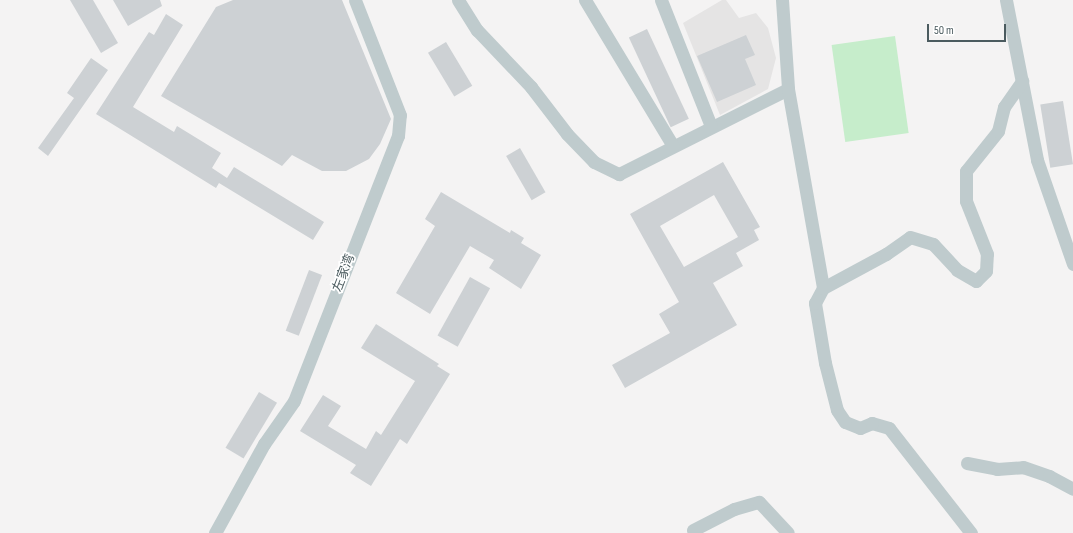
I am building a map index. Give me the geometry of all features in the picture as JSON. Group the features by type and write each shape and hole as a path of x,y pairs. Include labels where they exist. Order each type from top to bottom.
{"street":[{"name":"左家湾","path":"215,533 264,444 294,402 398,136 400,116 355,0"},
{"path":"458,0 477,30 531,87 567,134 594,162 619,174 711,126 788,89"},
{"path":"585,0 673,146"},
{"path":"661,0 711,126"},
{"path":"782,0 788,89 823,288"},
{"path":"1006,0 1037,160 1073,264"},
{"path":"971,533 889,428 872,423 860,428 844,422 837,410 815,310 815,303 823,288 886,254 910,237 933,244 957,270 976,281 986,271 987,254 966,201 966,171 998,131 1004,107 1022,81"},
{"path":"967,463 997,469 1023,467 1049,476 1073,489"},
{"path":"692,530 734,508 759,502 788,533"}],"shaded area":[{"path":"722,0 726,0 739,18 756,13 768,28 776,58 768,89 720,115 683,23"}],"green space":[{"path":"895,36 909,133 845,142 832,45"}],"building":[{"path":"70,0 93,0 118,43 101,53"},
{"path":"113,0 160,0 162,6 128,26"},
{"path":"233,0 342,0 391,119 380,144 369,159 346,171 322,171 292,155 282,166 161,96 216,7"},
{"path":"166,14 183,25 133,107 174,132 177,126 221,153 212,168 227,178 234,167 324,222 313,240 219,183 216,188 96,114 149,32 154,35"},
{"path":"647,29 689,119 671,127 629,37"},
{"path":"746,35 755,55 745,59 756,85 717,102 697,56"},
{"path":"446,42 472,86 454,97 428,53"},
{"path":"91,58 108,70 48,156 38,148 74,98 67,93"},
{"path":"1063,101 1073,164 1050,168 1040,105"},
{"path":"520,148 546,192 532,200 506,156"},
{"path":"723,162 760,227 754,230 759,240 736,253 743,266 713,283 737,325 625,388 612,365 670,333 659,314 679,302 630,214","holes":["714,195 738,237 684,267 660,226"]},
{"path":"441,192 510,233 511,230 524,238 521,243 541,255 521,289 489,268 494,260 470,246 430,314 396,293 435,226 425,219"},
{"path":"309,270 322,275 299,336 286,331"},
{"path":"470,277 490,288 458,347 438,336"},
{"path":"376,324 439,364 437,366 450,374 407,444 400,439 371,486 350,473 356,465 300,431 323,395 341,406 328,426 366,449 376,431 381,435 415,381 361,348"},
{"path":"259,392 277,403 244,459 226,448"}]}
